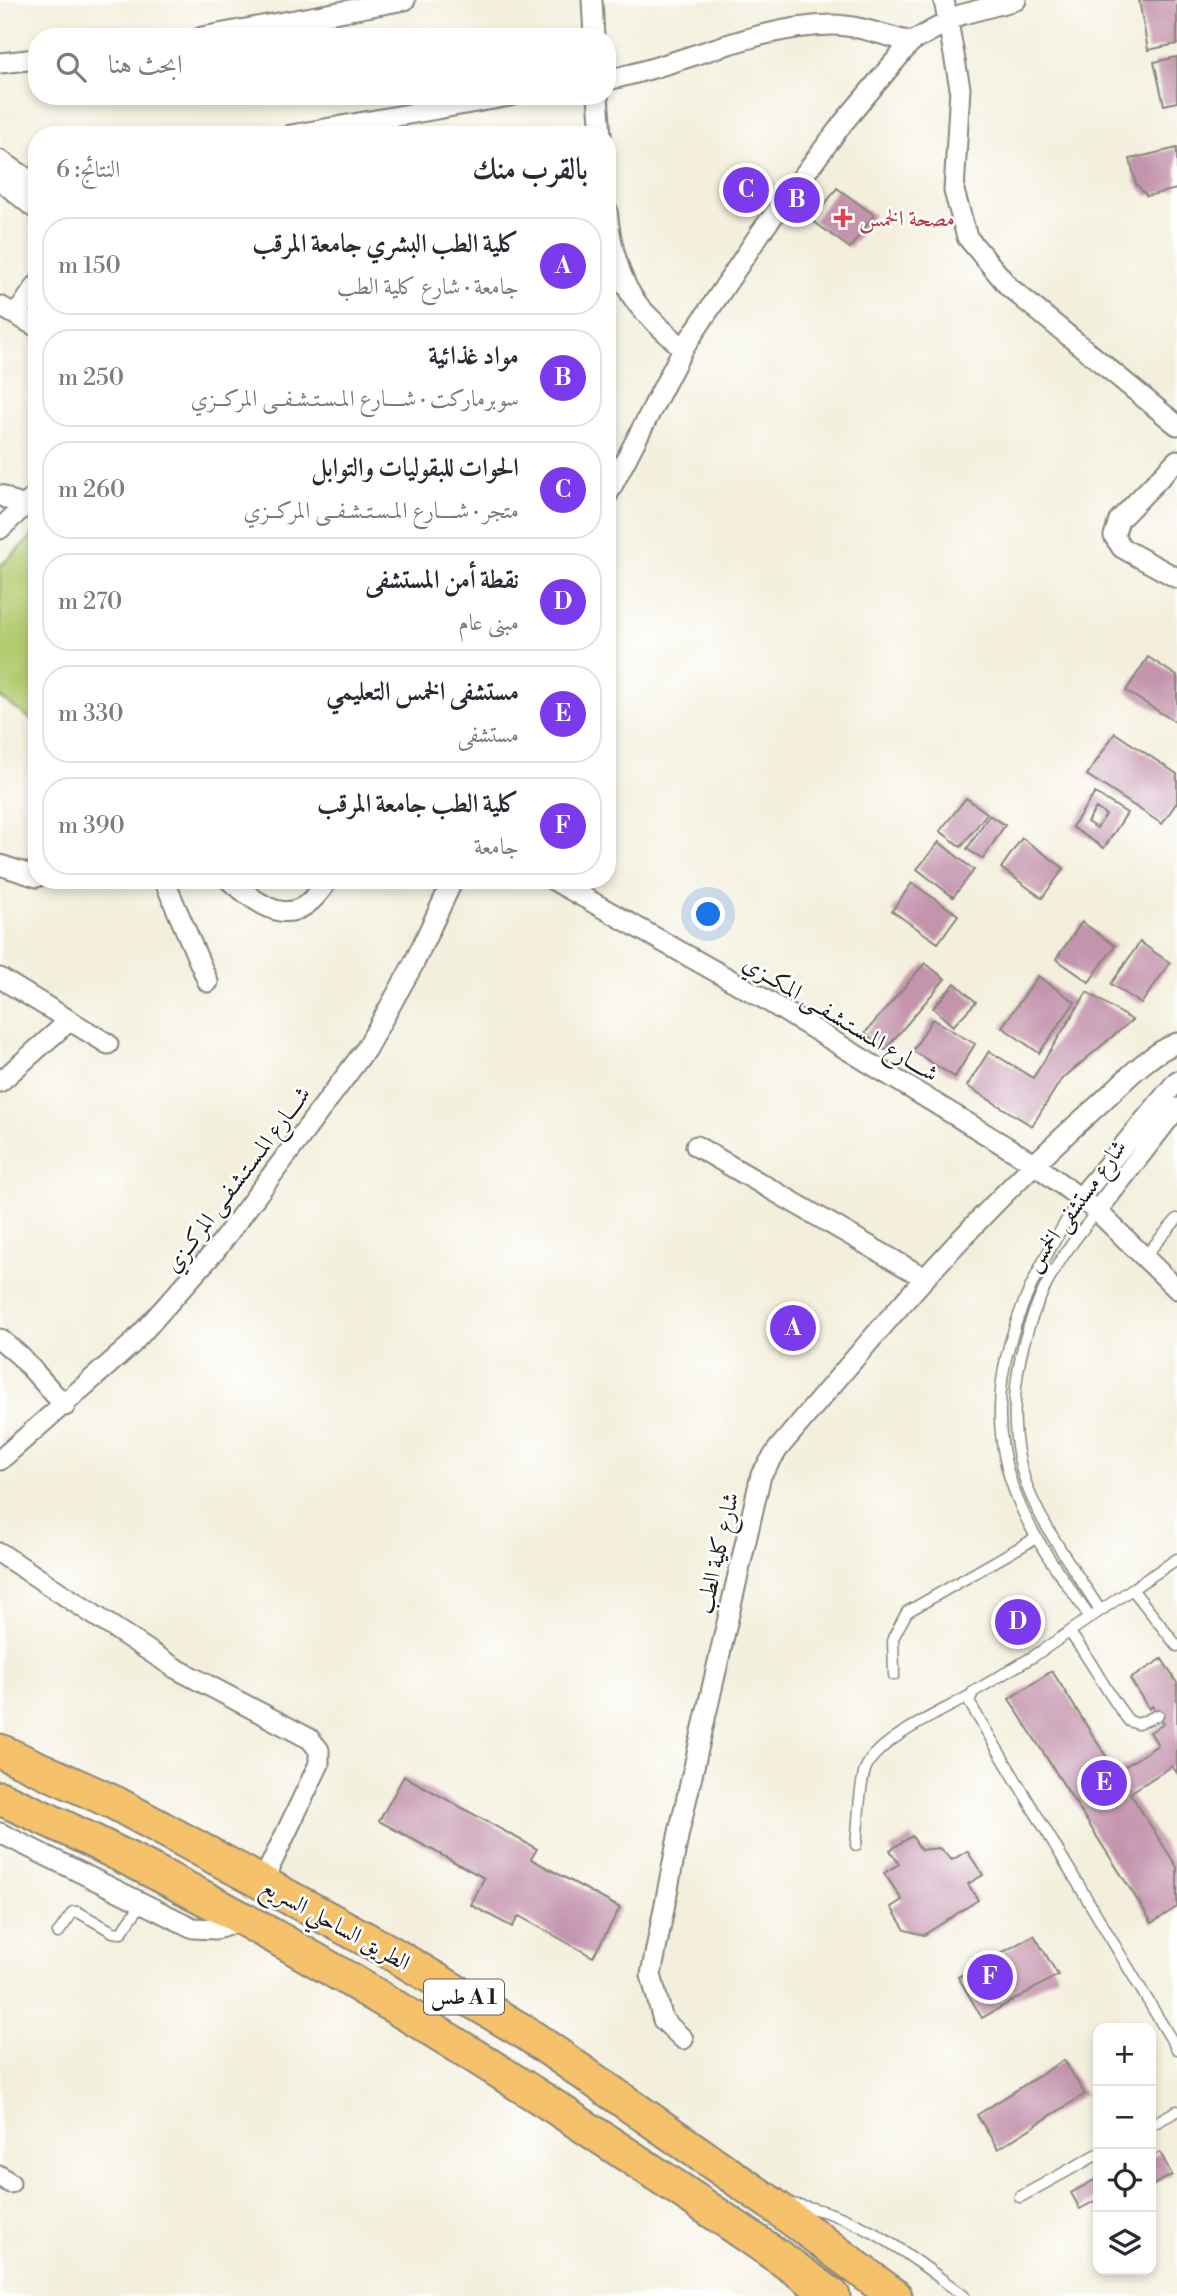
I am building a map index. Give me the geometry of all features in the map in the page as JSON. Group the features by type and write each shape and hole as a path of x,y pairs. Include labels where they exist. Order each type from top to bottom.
{"highway":[{"name":"الطريق الساحلي السريع","path":"0,1751 115,1803 386,1950 526,2033 772,2204 895,2296"},
{"name":"الطريق الساحلي السريع","path":"0,1798 247,1919 489,2065 667,2180 822,2293"}],"street":[{"path":"251,28 405,0"},
{"path":"592,0 594,28"},
{"path":"944,0 960,88 954,191 967,237 1009,287 1177,425"},
{"path":"616,479 683,349 761,232 843,124 911,42 948,20 1016,0"},
{"path":"616,77 671,65 785,30 835,25 911,42"},
{"path":"0,63 28,60"},
{"path":"342,126 459,105"},
{"path":"599,105 600,126"},
{"path":"0,160 28,176"},
{"path":"0,179 28,178"},
{"path":"0,179 28,202"},
{"path":"616,262 639,306 683,349"},
{"path":"28,293 8,311 28,322"},
{"path":"1177,460 1119,520 1114,536 1122,548 1177,578"},
{"path":"0,495 28,501"},
{"path":"0,529 28,503"},
{"path":"0,865 28,874"},
{"path":"168,889 208,982"},
{"path":"240,889 258,904 275,912 290,912 306,906 320,889"},
{"name":"شــــارع المـسـتـشـفــى المركــزي","path":"0,1460 132,1345 215,1251 366,1049 413,965 449,889"},
{"name":"شــــارع المـسـتـشـفــى المكــزي","path":"569,889 761,997 1033,1163 1097,1211 1177,1289"},
{"path":"0,978 108,1045"},
{"path":"0,1082 69,1021"},
{"name":"شارع كلية الطب","path":"683,2039 663,2020 651,1975 679,1832 761,1475 778,1449 923,1277 1033,1163 1144,1064 1177,1043"},
{"name":"شارع مستشفى الخمس","path":"1080,1198 1177,1081"},
{"name":"شارع مستشفى الخمس","path":"1097,1211 1177,1108"},
{"path":"696,1146 923,1277"},
{"path":"0,1339 20,1356 65,1406"},
{"path":"0,1553 175,1668 310,1738 319,1749 319,1764 262,1883"},
{"path":"0,1833 201,1929 224,1928 247,1919"}],"lane":[{"name":"شارع مستشفى الخمس","path":"1080,1198 1022,1301 1008,1343 1001,1387 1001,1427 1006,1465 1017,1498 1036,1538 1089,1616"},
{"name":"شارع مستشفى الخمس","path":"1097,1211 1052,1273 1035,1307 1022,1346 1016,1388 1015,1427 1020,1462 1046,1528 1100,1610"},
{"path":"1144,1257 1177,1219"},
{"path":"894,1675 893,1638 906,1612 1036,1538"},
{"path":"856,1845 863,1779 870,1759 885,1744 969,1696 1177,1559"},
{"path":"1132,1589 1177,1646"},
{"path":"1069,1632 1092,1660 1106,1691 1129,1721 1138,1724 1158,1714"},
{"path":"969,1696 971,1709 1177,2049"},
{"path":"58,1933 73,1912 78,1912 113,1932 121,1933 142,1903"},
{"path":"1156,2123 1177,2111"},
{"path":"1020,2197 1093,2157"},
{"path":"772,2204 809,2207 861,2224 892,2242 964,2296"}],"green space":[{"path":"28,540 28,717 0,697 0,566"}],"building":[{"path":"1139,0 1177,0 1177,44 1148,50"},
{"path":"1177,57 1177,102 1164,105 1154,62"},
{"path":"1177,148 1177,189 1147,196 1136,184 1130,159"},
{"name":"مصحة الخمس","path":"837,188 874,215 850,248 813,221"},
{"path":"1148,657 1177,676 1177,723 1126,691"},
{"path":"1115,733 1177,774 1177,802 1162,824 1087,775"},
{"path":"1095,793 1127,813 1104,848 1072,827","holes":["1096,808 1106,815 1097,828 1087,822"]},
{"path":"966,798 987,813 961,847 940,831"},
{"path":"989,815 1005,825 983,859 967,849"},
{"path":"1022,838 1064,868 1042,898 1001,868"},
{"path":"939,842 974,870 953,897 917,869"},
{"path":"912,883 958,915 938,943 892,911"},
{"path":"1082,922 1115,946 1089,982 1056,959"},
{"path":"1140,942 1170,963 1141,1004 1111,984"},
{"path":"925,963 945,979 885,1050 865,1033"},
{"path":"1038,976 1075,1002 1039,1053 1002,1027"},
{"path":"955,983 976,1002 953,1026 933,1008"},
{"path":"1087,992 1132,1020 1061,1080 1032,1126 967,1086 989,1051 1033,1078"},
{"path":"932,1019 975,1044 955,1077 913,1051"},
{"path":"1162,1659 1177,1683 1177,1773 1172,1766 1130,1793 1177,1867 1177,1907 1152,1923 1009,1699 1052,1671 1116,1772 1158,1745 1150,1732 1164,1724 1152,1706 1149,1709 1130,1679"},
{"path":"404,1776 537,1849 531,1859 620,1908 593,1957 519,1916 512,1927 471,1905 484,1878 379,1821"},
{"path":"912,1836 921,1850 939,1848 952,1860 967,1851 983,1875 968,1884 978,1900 924,1935 905,1930 891,1907 902,1900 884,1873 899,1864 890,1850"},
{"path":"1034,1935 1058,1975 982,2018 958,1977"},
{"path":"1064,2060 1085,2094 998,2149 977,2115"},
{"path":"1160,2152 1172,2175 1156,2183 1156,2154"},
{"path":"1093,2181 1093,2202 1080,2209 1071,2193"}],"place":[{"name":"الحوات للبقوليات والتوابل","path":"746,190"},
{"name":"مواد غذائية","path":"797,200"},
{"name":"مصحة الخمس","path":"843,218"},
{"name":"كلية الطب البشري جامعة المرقب","path":"793,1328"},
{"name":"نقطة أمن المستشفى","path":"1018,1622"},
{"name":"مستشفى الخمس التعليمي","path":"1104,1783"},
{"name":"كلية الطب جامعة المرقب","path":"990,1977"}]}
